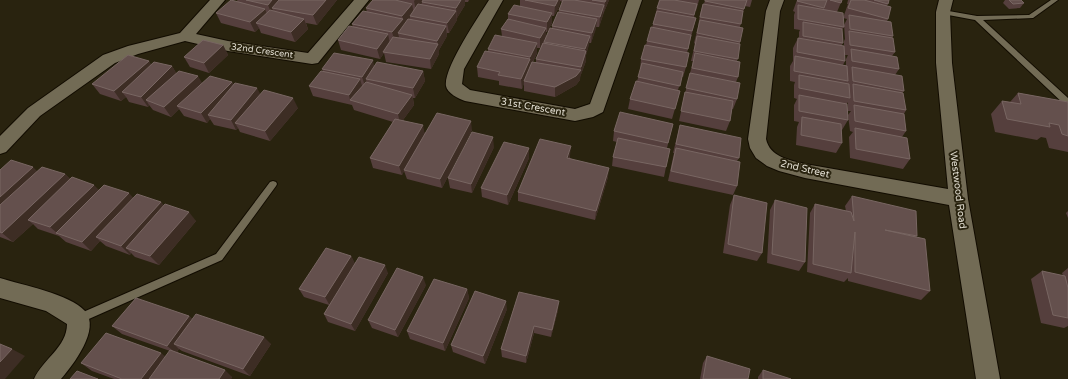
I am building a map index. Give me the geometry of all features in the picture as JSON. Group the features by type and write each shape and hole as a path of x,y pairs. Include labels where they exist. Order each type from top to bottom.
{"street":[{"path":"0,147 34,112 109,59 133,50 185,36 218,0"},
{"name":"32nd Crescent","path":"185,36 228,46 312,59 362,0"},
{"name":"31st Crescent","path":"496,0 456,69 454,86 465,95 575,114 587,113 597,108 635,0"},
{"name":"2nd Street","path":"777,0 773,11 757,139 759,149 768,159 793,168 958,199"},
{"name":"Westwood Road","path":"944,6 944,63 958,199 988,379"},
{"path":"0,288 61,307 71,312 78,319 78,336 71,349 46,379"}],"lane":[{"path":"944,6 977,18 1032,18 1055,0"},
{"path":"977,18 1068,104"},
{"path":"78,319 219,257 273,184"}],"building":[{"path":"231,0 265,9 250,22 216,13"},
{"path":"246,0 272,0 268,5"},
{"path":"279,0 326,0 313,15 272,8"},
{"path":"373,0 395,0 412,4 402,16 366,8"},
{"path":"423,0 461,0 456,8 422,2"},
{"path":"525,0 558,0 555,6"},
{"path":"563,0 574,0 604,5 600,17 559,10"},
{"path":"592,0 606,0 605,2"},
{"path":"660,0 674,0 697,4 694,15 657,8"},
{"path":"705,0 747,0 744,9"},
{"path":"827,0 824,8 797,1"},
{"path":"830,0 842,0 841,3"},
{"path":"851,0 864,0 891,7 888,19 848,8"},
{"path":"874,0 889,0 888,4"},
{"path":"1009,0 1021,0 1024,3 1013,4"},
{"path":"418,4 456,11 447,23 410,16"},
{"path":"703,4 743,11 741,24 700,17"},
{"path":"514,5 552,13 547,22 508,14"},
{"path":"798,5 843,13 844,27 798,19"},
{"path":"270,10 304,19 291,32 256,23"},
{"path":"363,11 403,19 392,32 352,24"},
{"path":"657,11 696,18 692,31 653,24"},
{"path":"558,12 597,19 592,33 552,26"},
{"path":"849,15 891,22 893,36 850,29"},
{"path":"408,19 446,26 437,41 398,33"},
{"path":"508,19 546,28 540,38 501,29"},
{"path":"700,20 743,28 740,42 697,33"},
{"path":"803,22 842,29 843,43 803,36"},
{"path":"349,26 388,34 377,49 338,40"},
{"path":"651,27 691,35 688,49 647,41"},
{"path":"550,28 590,36 585,49 544,42"},
{"path":"849,31 893,38 895,52 850,45"},
{"path":"495,35 537,43 530,57 488,49"},
{"path":"697,36 740,44 738,59 694,51"},
{"path":"393,37 438,44 430,59 383,52"},
{"path":"798,38 844,46 845,61 797,52"},
{"path":"203,40 223,45 204,63 184,57"},
{"path":"543,43 586,51 581,67 536,59"},
{"path":"645,45 689,53 686,67 641,59"},
{"path":"851,49 897,57 899,69 852,61"},
{"path":"485,51 530,59 521,79 498,75 500,72 477,67"},
{"path":"334,53 373,60 362,77 322,69"},
{"path":"695,53 740,62 738,77 692,68"},
{"path":"128,55 149,61 114,91 92,84"},
{"path":"795,56 847,66 848,81 794,71"},
{"path":"154,62 172,66 141,97 122,92"},
{"path":"377,62 423,71 413,88 366,79"},
{"path":"532,62 581,70 576,76 555,87 524,81"},
{"path":"642,63 683,72 680,86 638,77"},
{"path":"852,67 902,76 904,91 853,81"},
{"path":"179,71 198,76 164,107 146,100"},
{"path":"321,71 360,79 349,95 309,86"},
{"path":"690,73 740,83 737,99 686,88"},
{"path":"799,75 849,84 850,98 799,88"},
{"path":"210,76 232,82 201,113 177,106"},
{"path":"636,81 680,91 675,109 630,99"},
{"path":"366,82 412,95 398,114 350,100"},
{"path":"235,83 257,88 231,120 208,115"},
{"path":"853,84 903,93 906,110 854,101"},
{"path":"264,90 293,98 265,131 235,123"},
{"path":"685,92 733,101 730,121 681,111"},
{"path":"1018,93 1068,102 1068,136 1062,134 1059,125 1049,123 1050,127 1007,119 1002,101 1021,104"},
{"path":"799,95 847,104 848,120 799,111"},
{"path":"854,105 904,114 906,131 855,121"},
{"path":"620,112 673,124 668,143 614,131"},
{"path":"437,113 471,121 440,179 404,170"},
{"path":"802,117 841,124 842,143 801,135"},
{"path":"395,119 423,125 399,166 370,158"},
{"path":"680,125 741,138 739,158 676,144"},
{"path":"855,128 907,138 910,159 856,149"},
{"path":"472,132 493,137 471,184 448,178"},
{"path":"618,138 670,149 666,167 613,157"},
{"path":"540,139 571,146 567,158 609,168 596,211 518,192"},
{"path":"504,142 529,148 507,195 481,188"},
{"path":"676,148 740,162 737,186 671,171"},
{"path":"11,160 33,167 0,197 0,170"},
{"path":"42,167 65,174 2,233 0,232 0,205"},
{"path":"72,177 94,185 50,227 28,220"},
{"path":"104,185 129,193 82,242 56,233"},
{"path":"137,194 161,202 121,246 96,237"},
{"path":"734,195 767,203 762,253 728,244"},
{"path":"852,196 916,211 917,236 885,230 925,239 930,291 855,272 855,232 851,273 813,264 815,204 851,212 854,221"},
{"path":"775,200 807,208 805,262 772,254"},
{"path":"165,204 189,212 150,256 126,248"},
{"path":"326,248 351,256 325,297 299,289"},
{"path":"359,257 385,265 351,324 324,314"},
{"path":"397,268 423,277 395,330 368,320"},
{"path":"1042,271 1065,276 1068,288 1068,318 1053,315"},
{"path":"434,279 467,289 443,343 407,331"},
{"path":"475,291 506,301 483,356 451,345"},
{"path":"519,292 559,301 552,330 534,326 526,356 501,349"},
{"path":"136,298 189,316 167,346 112,326"},
{"path":"196,314 264,337 243,369 174,344"},
{"path":"106,333 161,353 141,379 122,379 81,363"},
{"path":"0,344 12,349 0,362"},
{"path":"170,350 225,370 219,379 149,379"},
{"path":"707,356 750,369 748,379 703,379"},
{"path":"763,370 791,379 763,379"},
{"path":"77,371 98,379 70,379"}]}
